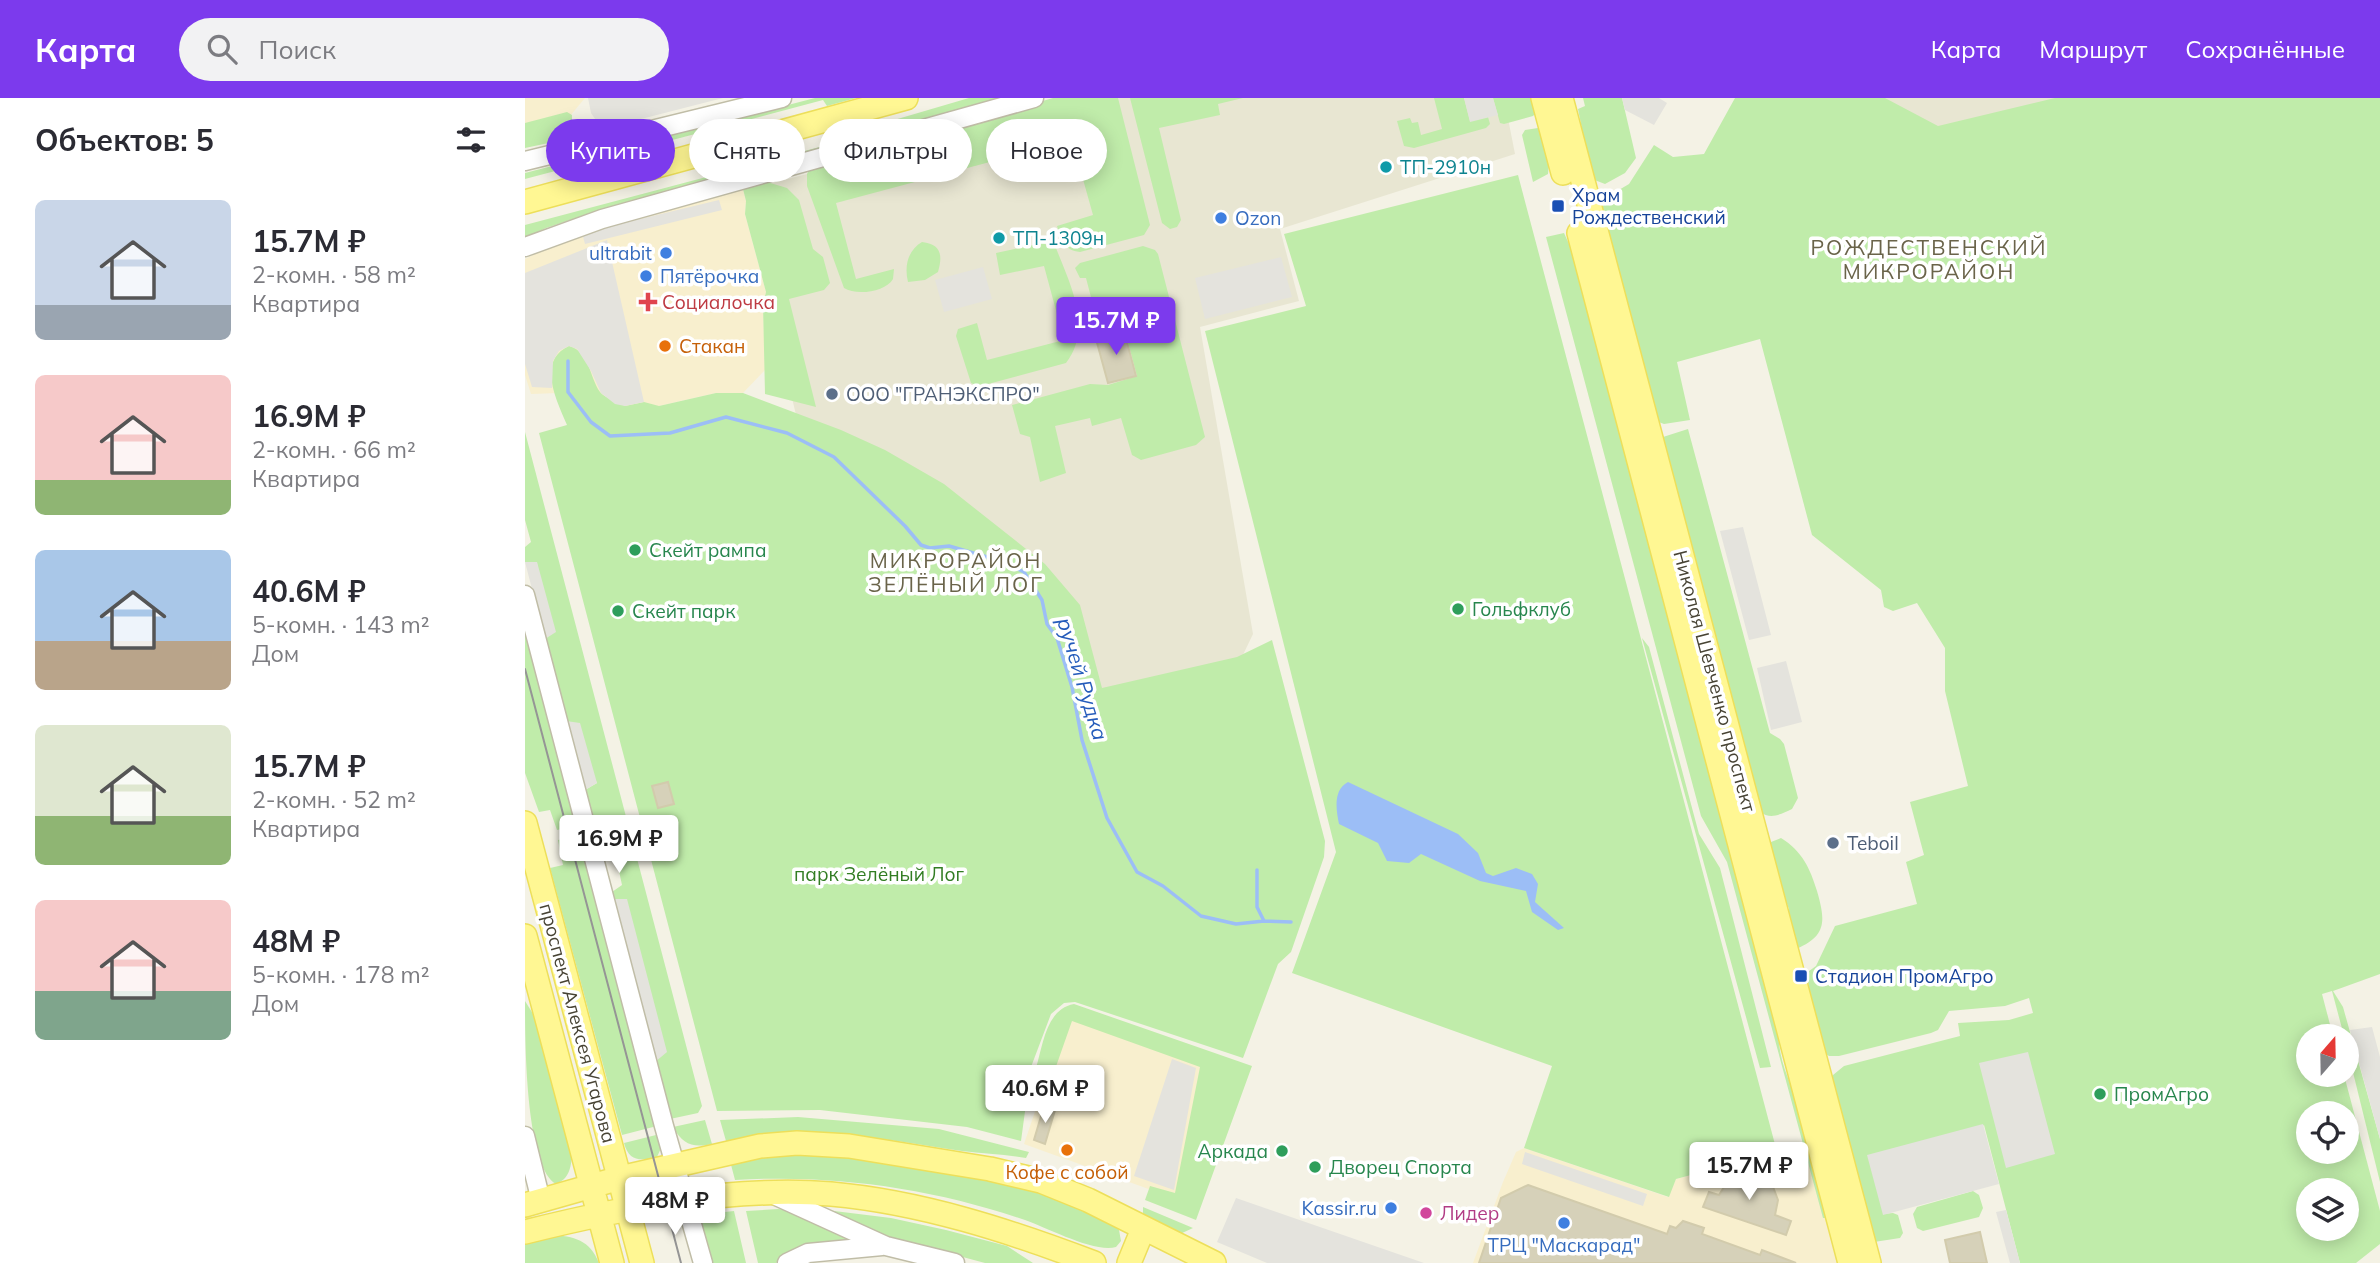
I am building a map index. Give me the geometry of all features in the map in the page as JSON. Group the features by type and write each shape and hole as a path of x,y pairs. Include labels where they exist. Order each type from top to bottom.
{"main road":[{"path":"525,202 906,98"},
{"name":"Николая Шевченко проспект","path":"1543,98 1745,831 1869,1263"},
{"name":"Николая Шевченко проспект","path":"1561,98 1745,831 1850,1263"},
{"name":"проспект Алексея Угарова","path":"525,823 642,1263"},
{"name":"проспект Алексея Угарова","path":"525,936 612,1263"},
{"path":"1094,1263 1020,1236 893,1203 831,1194 771,1194 685,1200 536,1230 533,1203 620,1178 761,1146 810,1144 888,1151 1041,1181 1087,1200 1214,1263"},
{"path":"1129,1263 1143,1228"}],"street":[{"path":"525,160 782,98"},
{"path":"525,247 602,219 1034,98"},
{"path":"525,595 703,1263"},
{"path":"525,1136 533,1203"},
{"path":"771,1194 886,1246 955,1263"},
{"path":"787,1263 808,1253 886,1246"}],"shaded area":[{"path":"525,98 585,98 568,119 546,119 546,127 525,132"},
{"path":"588,98 723,98 641,119 595,119"},
{"name":"МИКРОРАЙОН ЗЕЛЁНЫЙ ЛОГ","path":"1098,98 1504,98 1515,154 1280,229 1299,301 1200,327 1253,634 1241,659 1097,693 798,423 770,307 761,186 776,182 805,182 805,175 819,171 819,182 972,182 972,131 986,127 986,182 1107,182 1107,119 1018,119"},
{"path":"1464,98 1493,98 1498,115 1470,122"},
{"path":"1622,98 1659,98 1667,103 1654,125 1625,110"},
{"path":"1869,98 2103,98 1937,136"},
{"path":"742,185 746,201 745,214 766,292 763,305 765,370 743,393 716,393 659,406 616,411 587,392 531,394 525,375 525,259 581,231"},
{"path":"719,200 722,210 585,244 582,233"},
{"path":"607,240 644,402 625,406 615,404 601,393 577,349 569,346 559,351 553,361 552,388 532,387 525,364 525,273"},
{"path":"1281,257 1292,297 1205,319 1195,278"},
{"path":"983,267 992,299 944,312 935,280"},
{"path":"1743,527 1771,635 1749,640 1720,531"},
{"path":"525,562 537,562 556,632 545,639"},
{"path":"1786,661 1802,722 1771,730 1757,668"},
{"path":"566,721 580,723 597,783 585,790"},
{"path":"613,899 627,899 667,1052 655,1062"},
{"path":"1068,1014 1204,1064 1179,1200 1024,1144"},
{"path":"2372,1027 2380,1057 2380,1139 2359,1063 2359,1029"},
{"path":"2028,1052 2055,1154 2006,1168 1979,1063"},
{"path":"1172,1059 1196,1068 1174,1190 1134,1176"},
{"path":"1983,1124 1999,1184 1883,1215 1867,1155"},
{"path":"1524,1148 1668,1197 1676,1179 1777,1152 1808,1152 1839,1263 1473,1263 1516,1152"},
{"path":"1525,1152 1647,1194 1643,1206 1522,1164"},
{"path":"1236,1198 1424,1263 1267,1263 1217,1242"},
{"path":"2006,1210 2020,1263 2010,1263 1996,1212"}],"green space":[{"path":"815,98 856,98 827,106 823,100 751,119 734,119"},
{"path":"969,98 1015,98 937,119 897,119"},
{"path":"1053,98 1118,98 1150,225 1144,235 1080,252 1070,249 1060,236 1057,226 1093,215 1084,182 1107,182 1107,119 986,119 986,163 972,167 972,121"},
{"path":"1130,98 1243,98 1218,104 1220,115 1159,128 1181,220 1177,227 1170,229 1162,223"},
{"path":"1434,98 1464,98 1470,121 1488,117 1490,124 1486,128 1414,148 1404,146 1397,121 1410,118 1412,123 1418,122 1421,135 1442,129"},
{"path":"1493,98 1533,98 1537,112 1533,116 1500,123"},
{"path":"1583,98 1622,98 1636,158 1625,173 1605,184 1592,179 1578,109 1585,106"},
{"path":"1735,98 1885,98 1938,126 2055,98 2380,98 2380,974 2333,991 2343,1007 2348,1024 2341,1024 2332,991 2322,994 2330,1024 2296,1024 2296,1087 2347,1087 2351,1101 2296,1101 2296,1164 2359,1164 2359,1132 2380,1211 2380,1244 2356,1263 2020,1263 1984,1125 1883,1214 1898,1215 1903,1233 1900,1238 1874,1242 1831,1082 1833,1075 1844,1066 1960,1036 1958,1023 2009,1020 2033,1013 2029,998 2005,1006 1949,1011 1938,1030 1931,1033 1839,1056 1829,1056 1823,1052 1810,1011 1809,986 1805,974 1816,966 1835,926 1917,904 1906,862 1924,855 1910,802 1968,786 1945,691 1945,648 1917,603 1893,611 1884,607 1881,590 1812,535 1760,339 1677,362 1690,420 1664,424 1656,421 1602,207 1612,194 1629,184 1654,145 1673,157 1704,154"},
{"path":"567,112 572,115 572,119 546,119 546,144 525,148 525,123"},
{"path":"1525,130 1543,130 1546,141 1548,174 1533,182 1522,135"},
{"path":"689,131 689,136 675,139 675,134"},
{"path":"819,147 819,151 805,154 805,151"},
{"path":"819,165 819,182 915,182 836,203 856,279 894,269 893,279 884,287 856,292 844,288 807,186 810,168"},
{"path":"546,168 546,173 525,179 525,173"},
{"path":"1518,175 1777,1152 1676,1179 1669,1197 1524,1148 1552,1066 1292,973 1336,852 1205,331 1306,306 1284,234"},
{"path":"689,182 702,182 609,207 546,228 525,238 525,225"},
{"path":"767,182 787,188 799,200 813,249 823,257 830,283 824,290 789,299 816,407 765,394 763,305 766,292 745,214 746,201 742,185"},
{"path":"1564,233 1574,255 1778,1027 1782,1061 1795,1093 1827,1218 1823,1218 1727,862 1701,816 1546,237"},
{"path":"922,242 933,245 939,251 938,272 925,280 908,282 908,259 913,249"},
{"path":"1042,243 1056,248 1072,291 1078,321 1074,349 1066,363 988,384 978,386 971,383 956,336 958,329 977,323 987,360 1064,340 1044,266 1000,275 996,253"},
{"path":"1143,246 1155,250 1158,254 1205,437 1196,445 1141,460 1132,455 1121,418 1092,426 1090,418 1055,426 1066,473 1040,482 1030,437 1020,434 1012,405 1090,384 1108,385 1137,376 1125,331 1115,333 1111,321 1098,324 1086,278 1080,278 1075,268 1080,263"},
{"name":"парк Зелёный Лог","path":"569,346 581,353 600,392 625,406 644,402 659,406 716,393 743,393 841,430 885,450 944,484 1045,564 1080,605 1102,688 1237,657 1272,640 1325,841 1324,857 1291,952 1278,964 1243,1058 1075,1002 1064,1003 1051,1014 1031,1067 1021,1141 967,1127 820,1110 717,1111 539,433 567,425 555,393 551,371 553,361"},
{"path":"1688,429 1770,733 1784,744 1798,798 1792,809 1776,815 1768,816 1760,812 1660,441 1663,437"},
{"path":"525,432 702,1106 698,1113 670,1119 613,899 612,892 622,885 616,857 603,857 585,790 597,783 566,721 545,639 537,563 525,562 525,547 531,542 525,520"},
{"path":"525,623 579,825 557,830 550,810 539,812 525,773"},
{"path":"1642,638 1649,647 1699,834 1720,868 1771,1067 1760,1068"},
{"path":"581,834 657,1126 622,1135 550,868 563,865 558,840"},
{"path":"1781,838 1795,849 1808,868 1822,910 1819,932 1796,949 1789,933 1789,909 1767,852 1771,842"},
{"path":"525,1001 535,1017 572,1155 569,1172 556,1184 546,1172 538,1153 533,1128 527,1070"},
{"path":"1074,1004 1252,1066 1196,1220 1145,1200 1150,1186 1175,1193 1200,1067 1072,1021 1053,1075 1036,1068 1052,1020 1065,1007"},
{"path":"2359,1064 2380,1139 2380,1182 2357,1087 2359,1087"},
{"path":"798,1117 939,1129 1029,1152 1026,1158 814,1133 785,1133 726,1141 720,1120"},
{"path":"705,1120 712,1144 689,1144 673,1127"},
{"path":"660,1134 662,1146 657,1157 636,1159 626,1149 624,1143"},
{"path":"808,1154 839,1156 986,1179 1037,1191 1111,1224 1119,1230 1121,1241 1116,1247 1096,1246 990,1209 954,1199 882,1186 809,1179 735,1180 730,1161"},
{"path":"1973,1191 1979,1195 1983,1208 1979,1217 1923,1231 1917,1228 1913,1214 1917,1207"},
{"path":"1143,1207 1193,1228 1180,1234 1143,1216"},
{"path":"818,1209 891,1218 946,1230 1007,1246 1033,1263 985,1263 881,1235"},
{"path":"792,1210 856,1240 804,1244 776,1263 758,1263 746,1211"},
{"path":"734,1211 746,1263 711,1263 700,1223 707,1214"},
{"path":"551,1235 586,1244 599,1263 525,1263 525,1242"}],"water":[{"path":"1348,782 1458,834 1478,853 1486,873 1493,876 1516,868 1532,874 1538,884 1535,902 1564,928 1558,930 1532,912 1526,891 1480,881 1421,854 1409,863 1387,861 1378,843 1339,824 1338,795 1343,785"}],"building":[{"path":"1124,331 1136,376 1108,383 1096,339"},
{"path":"668,782 674,804 658,808 652,786"},
{"path":"1044,1106 1055,1110 1045,1144 1034,1140"},
{"path":"1742,1171 1758,1173 1770,1179 1778,1200 1775,1215 1791,1221 1786,1235 1703,1207 1709,1192 1719,1195 1731,1176"},
{"name":"ТРЦ \"Маскарад\"","path":"1528,1185 1667,1234 1670,1226 1676,1228 1683,1221 1704,1228 1702,1234 1760,1255 1762,1250 1796,1263 1479,1263 1501,1198"},
{"path":"1980,1232 1987,1263 1950,1263 1945,1240"}],"waterway":[{"name":"ручей Рудка","path":"568,361 568,392 591,422 610,436 670,433 726,417 787,433 834,457 921,545 930,548 949,546 1001,561 1024,572 1042,600 1047,624 1057,638 1072,687 1082,740 1107,818 1137,872 1163,886 1201,916 1236,924 1291,922"},
{"name":"ручей Рудка","path":"1257,870 1257,907 1264,921"}],"tram line":[{"path":"525,669 681,1263"}],"place":[{"name":"ТП-2910н","path":"1386,167"},
{"name":"Храм Рождественский","path":"1558,206"},
{"name":"Ozon","path":"1221,218"},
{"name":"ТП-1309н","path":"999,238"},
{"name":"ultrabit","path":"666,253"},
{"name":"Пятёрочка","path":"646,276"},
{"name":"Социалочка","path":"648,302"},
{"name":"Стакан","path":"665,346"},
{"name":"ООО \"ГРАНЭКСПРО\"","path":"832,394"},
{"name":"Скейт рампа","path":"635,550"},
{"name":"Гольфклуб","path":"1458,609"},
{"name":"Скейт парк","path":"618,611"},
{"name":"Teboil","path":"1833,843"},
{"name":"Стадион ПромАгро","path":"1801,976"},
{"name":"ПромАгро","path":"2100,1094"},
{"name":"Кофе с собой","path":"1067,1150"},
{"name":"Аркада","path":"1282,1151"},
{"name":"Дворец Спорта","path":"1315,1167"},
{"name":"Kassir.ru","path":"1391,1208"},
{"name":"Лидер","path":"1426,1213"},
{"name":"ТРЦ \"Маскарад\"","path":"1564,1223"}],"district":[{"name":"РОЖДЕСТВЕНСКИЙ МИКРОРАЙОН","path":"1929,260"},
{"name":"МИКРОРАЙОН ЗЕЛЁНЫЙ ЛОГ","path":"956,573"}]}
